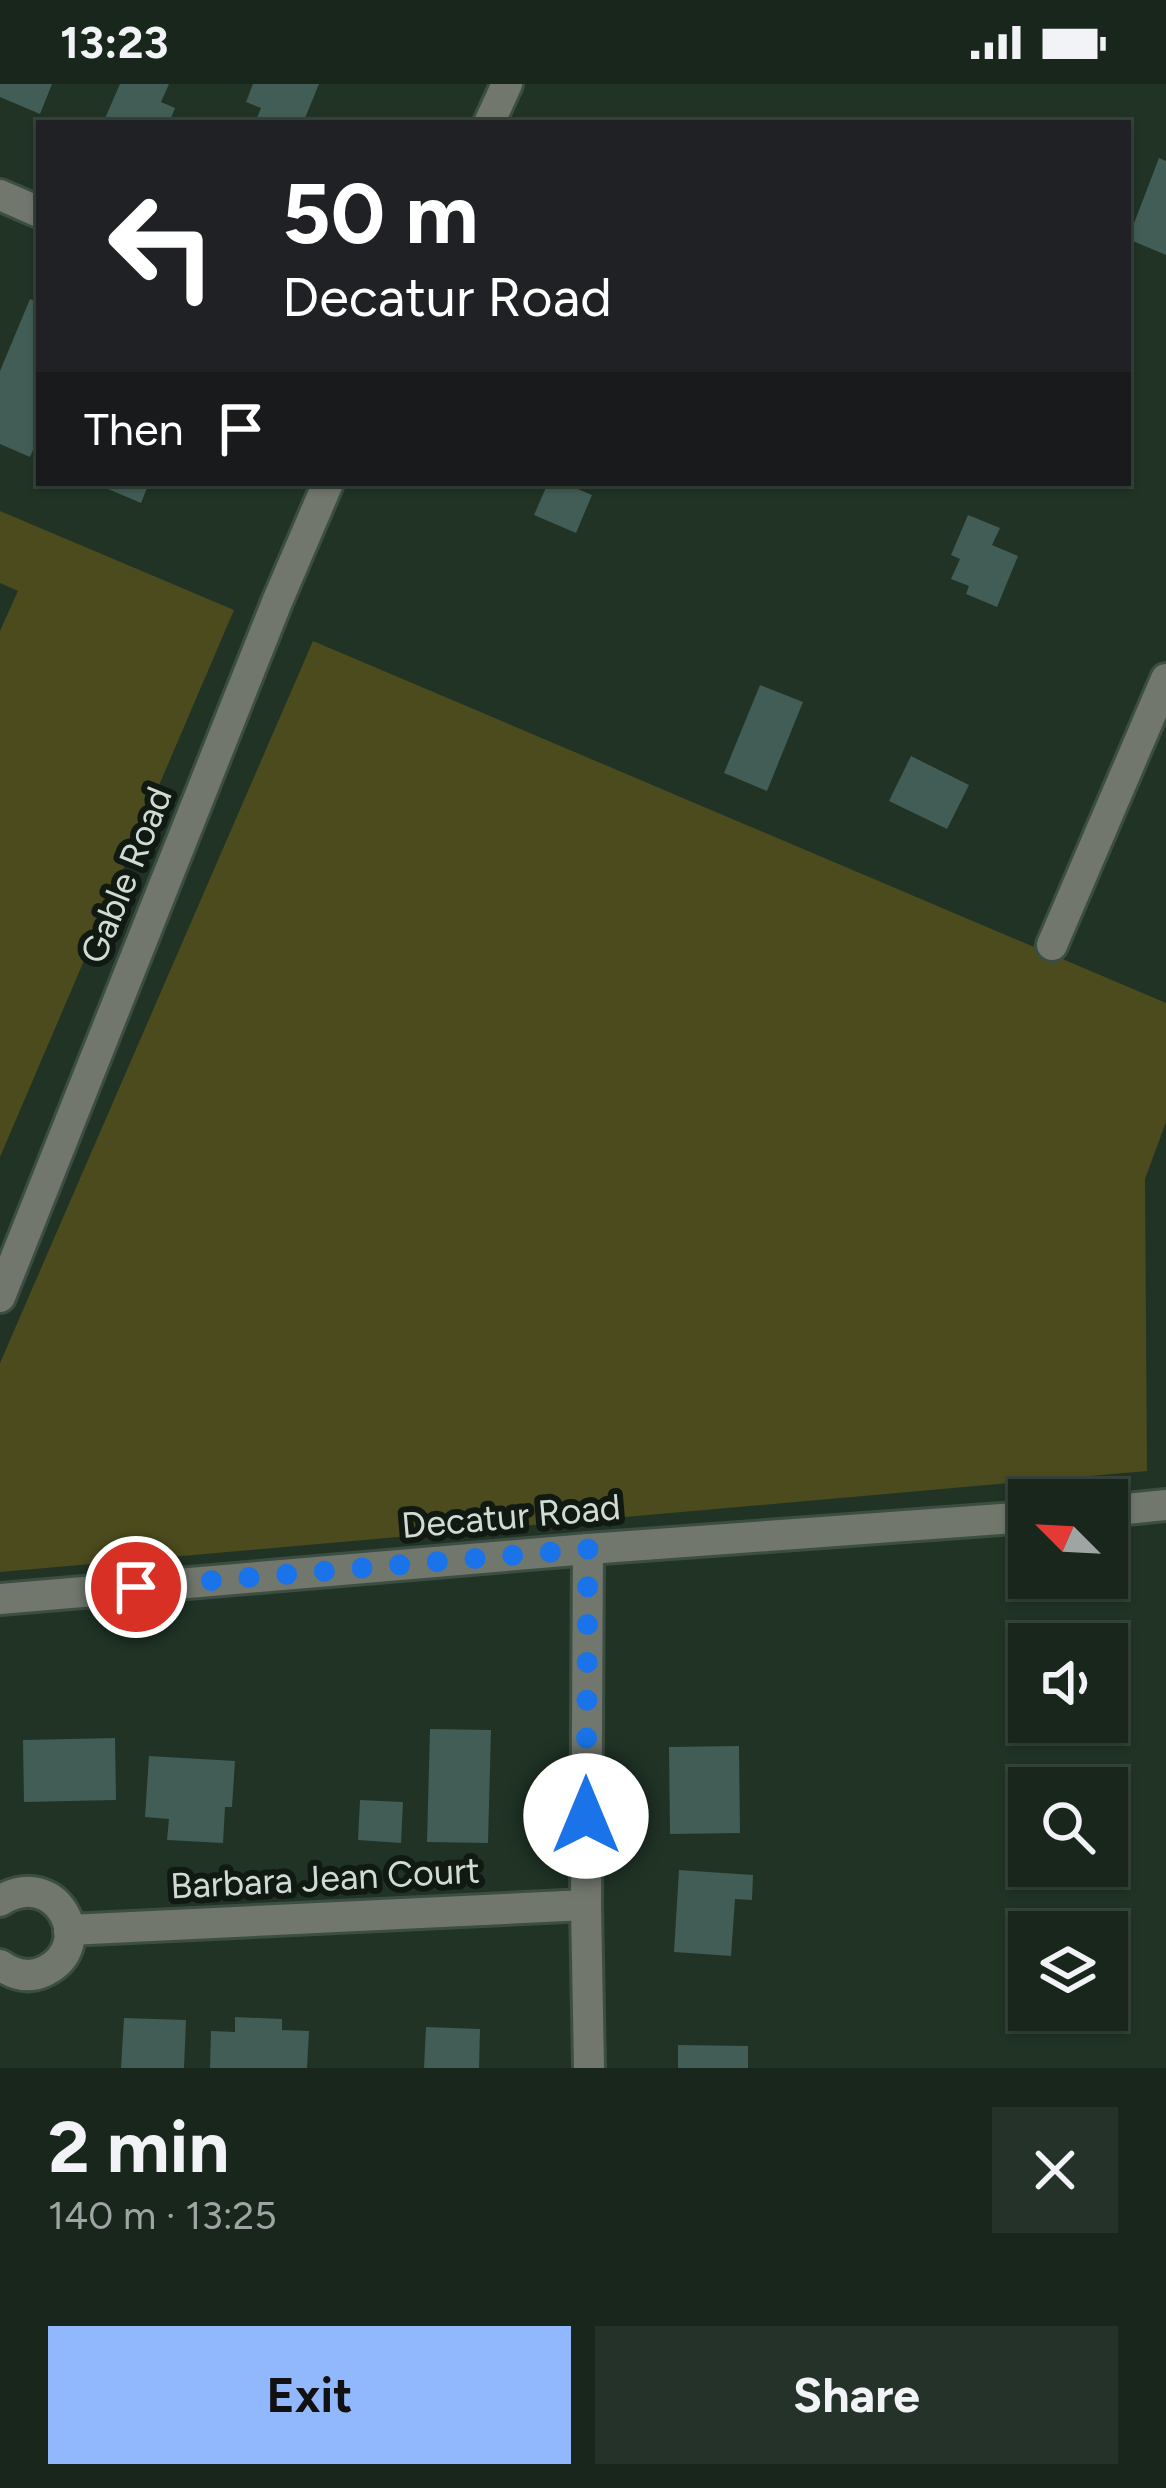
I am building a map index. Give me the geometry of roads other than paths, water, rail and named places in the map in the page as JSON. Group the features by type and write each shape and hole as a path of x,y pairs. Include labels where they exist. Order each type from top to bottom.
{"street":[{"path":"490,120 507,84"},
{"path":"0,195 36,211"},
{"name":"Gable Road","path":"0,1297 327,486"},
{"path":"1052,946 1166,679"},
{"path":"1128,1509 1166,1505"},
{"name":"Decatur Road","path":"0,1599 1008,1519"},
{"path":"588,1549 589,2068"},
{"path":"0,1901 18,1891 50,1897 62,1909 69,1930 63,1956 51,1968 20,1975 0,1966"},
{"name":"Barbara Jean Court","path":"69,1930 586,1904"}]}
